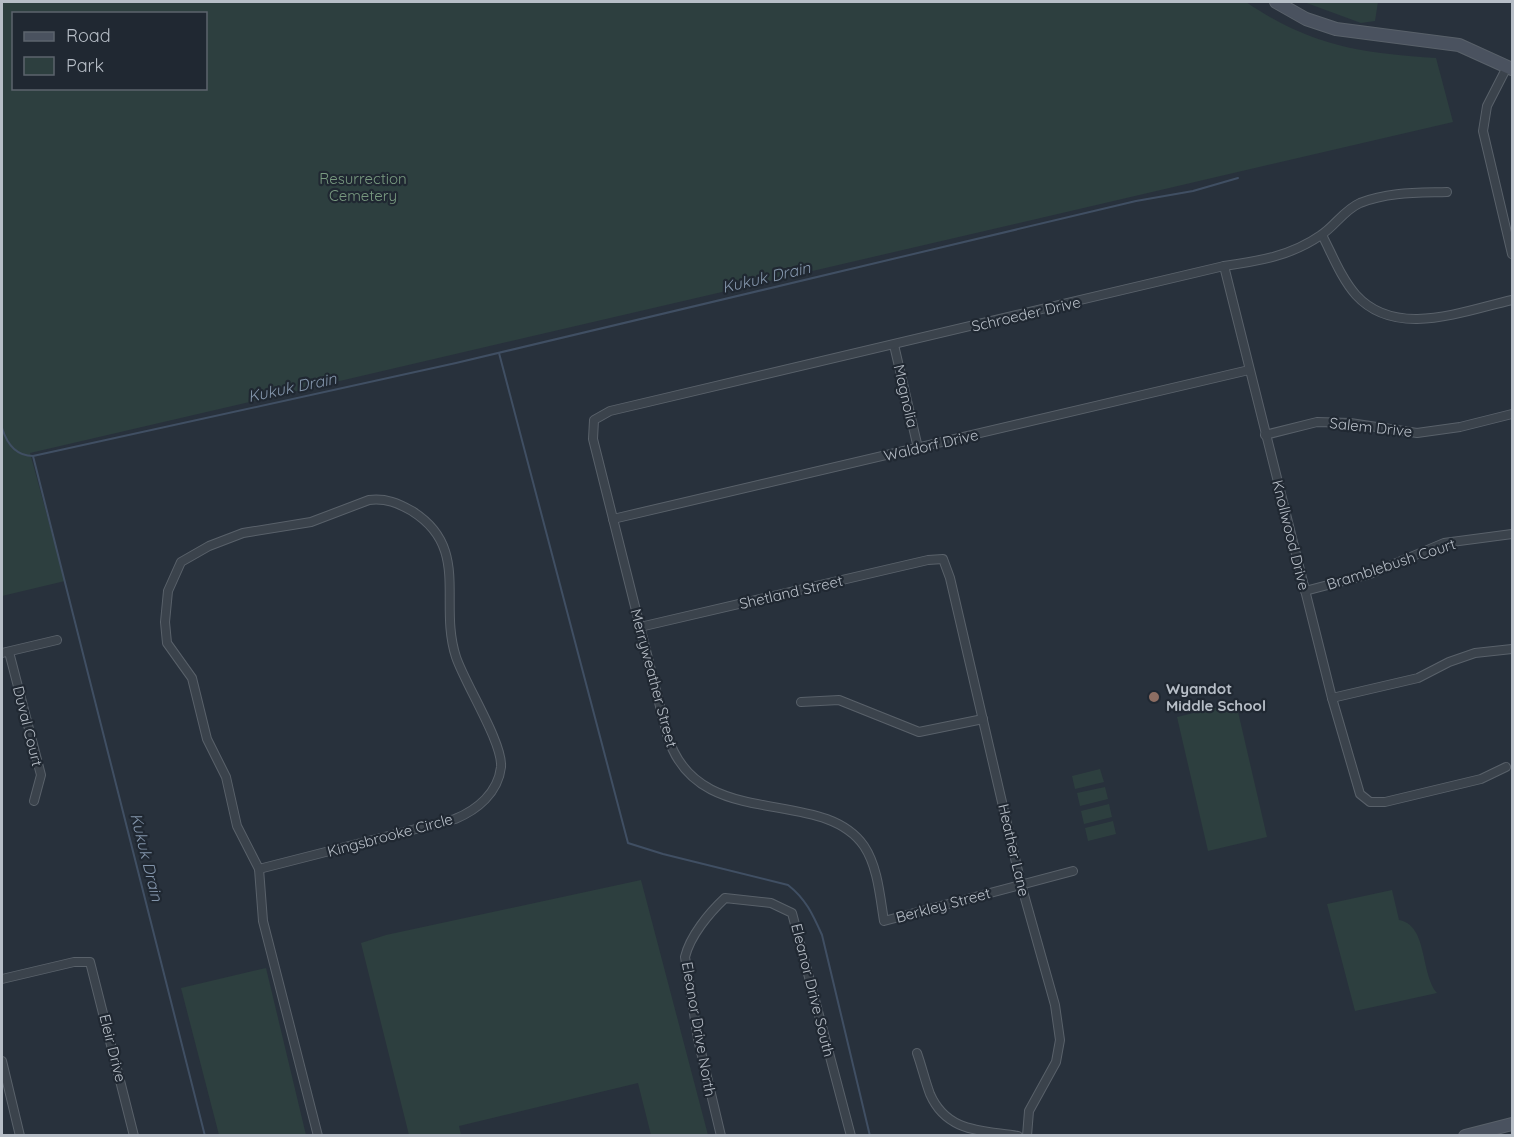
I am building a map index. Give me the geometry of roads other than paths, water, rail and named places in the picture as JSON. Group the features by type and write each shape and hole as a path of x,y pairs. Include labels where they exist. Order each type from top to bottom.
{"street":[{"path":"1276,2 1306,18 1336,29 1459,45 1510,68 1487,106 1483,131 1512,254"},
{"name":"Schroeder Drive","path":"594,420 610,411 1224,266 1262,261 1294,251 1322,235 1349,209 1359,204 1401,192 1447,192"},
{"path":"1322,235 1356,295 1386,316 1408,320 1432,318 1512,300"},
{"name":"Knollwood Drive","path":"1224,266 1332,698 1358,788 1365,800 1384,802 1481,779 1506,767"},
{"name":"Magnolia","path":"894,345 918,448"},
{"name":"Waldorf Drive","path":"613,519 1249,370"},
{"name":"Salem Drive","path":"1265,435 1317,422 1350,423 1417,433 1460,427 1512,414"},
{"name":"Merryweather Street","path":"594,420 593,439 672,749 692,777 705,788 836,824 855,836 869,856 884,921"},
{"name":"Kingsbrooke Circle","path":"369,500 397,502 432,526 441,537 446,550 449,559 448,613 452,641 461,672 498,749 501,765 499,775 493,790 484,801 469,813 455,819 259,868 237,826 226,777 207,739 192,678 166,643 166,616 173,576 186,558 232,536 299,526 369,500"},
{"name":"Bramblebush Court","path":"1305,591 1370,574 1444,543 1512,534"},
{"name":"Shetland Street","path":"640,627 928,560 943,559"},
{"name":"Heather Lane","path":"943,559 950,578 984,719 1021,884 1055,1005 1060,1041 1056,1062 1029,1111 1027,1136"},
{"path":"5,652 57,640"},
{"path":"1332,698 1410,680 1475,653 1512,649"},
{"name":"Duval Court","path":"5,652 41,775 34,801"},
{"path":"801,702 839,700 920,732 984,719"},
{"path":"259,868 260,910 318,1136"},
{"name":"Berkley Street","path":"884,921 1072,871"},
{"name":"Eleanor Drive North","path":"720,1136 698,1039 685,957 687,948 713,909 725,898"},
{"name":"Eleanor Drive South","path":"725,898 771,903 782,906 792,913 851,1136"},
{"name":"Eleir Drive","path":"2,979 74,962 90,962 134,1136"},
{"path":"917,1053 929,1092 940,1114 961,1127 1018,1136"},
{"path":"2,1061 20,1136"},
{"path":"1465,1136 1512,1124"}],"waterway":[{"name":"Kukuk Drain","path":"2,428 13,448 22,454 33,456 456,363 1136,201 1193,191 1238,178"},
{"path":"499,353 628,843 788,885 800,896 822,935 870,1136"},
{"name":"Kukuk Drain","path":"33,456 205,1136"}],"place":[{"name":"Wyandot Middle School","path":"1154,697"}],"park label":[{"name":"Resurrection Cemetery","path":"363,186"}]}
